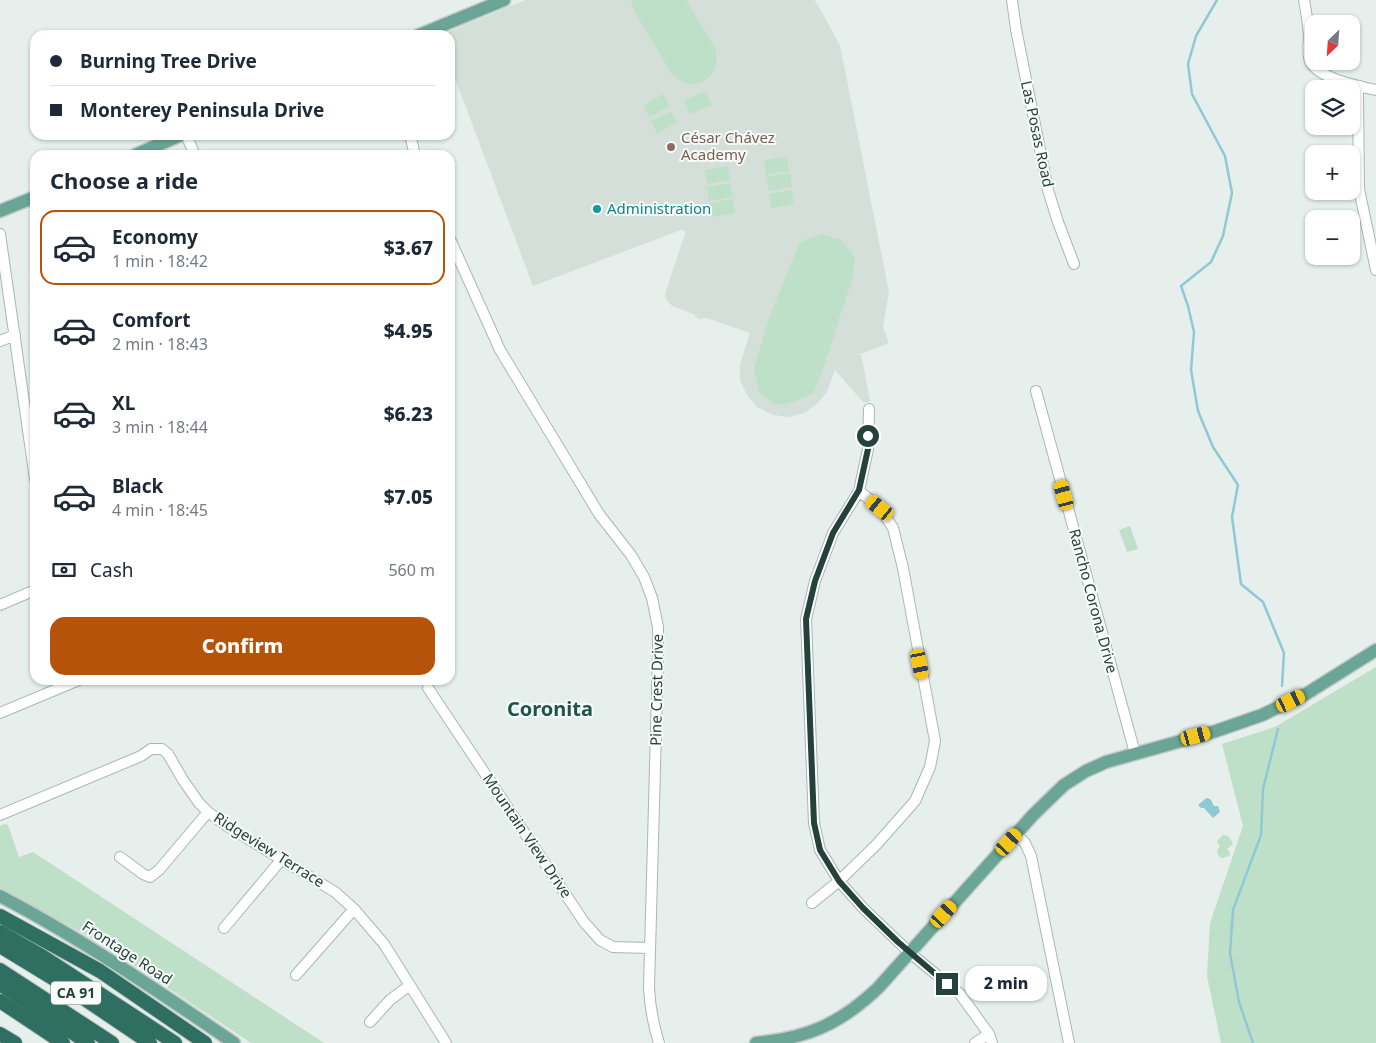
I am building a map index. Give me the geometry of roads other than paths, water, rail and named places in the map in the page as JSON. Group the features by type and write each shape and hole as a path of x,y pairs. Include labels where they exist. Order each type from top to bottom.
{"highway":[{"path":"0,916 100,971 205,1043"},
{"path":"0,932 58,966 175,1043"},
{"name":"CA 91","path":"0,946 64,985 150,1043"},
{"path":"0,970 112,1043"},
{"path":"0,984 88,1043"},
{"path":"0,1001 63,1043"},
{"path":"0,1034 15,1043"}],"main road":[{"path":"429,30 482,4 504,0"},
{"path":"146,150 170,140"},
{"path":"0,211 30,199"},
{"path":"756,1043 786,1040 822,1028 844,1017 863,1003 1045,802 1064,785 1086,771 1106,762 1213,732 1262,715 1306,694 1376,650"},
{"name":"Frontage Road","path":"0,896 80,941 234,1043"}],"street":[{"name":"Las Posas Road","path":"1012,0 1016,30 1048,190 1074,264"},
{"path":"1304,0 1309,60 1324,75 1340,80"},
{"path":"1360,86 1376,90"},
{"path":"1358,135 1359,189 1376,270"},
{"path":"0,234 30,443"},
{"name":"Pine Crest Drive","path":"455,250 500,350 599,514 631,555 644,577 652,598 658,627 658,657 650,1006 659,1043"},
{"path":"0,341 15,335"},
{"name":"Rancho Corona Drive","path":"1036,390 1135,753"},
{"path":"868,409 868,449 859,490 833,533 815,581 806,619 814,823 820,850 839,881 863,908 910,953 960,994 990,1039 975,1043"},
{"path":"812,903 839,881 877,844 915,801 930,767 935,741 894,528 880,508 859,490"},
{"path":"0,605 30,592"},
{"path":"0,713 67,685"},
{"name":"Mountain View Drive","path":"428,688 584,922 600,940 613,947 650,948"},
{"name":"Ridgeview Terrace","path":"0,815 141,756 151,750 162,749 168,754 199,803 208,812 227,826 335,892 354,909 384,944 446,1043"},
{"path":"120,858 150,877 159,870 208,812"},
{"path":"1016,834 1025,842 1030,856 1069,1043"},
{"path":"224,928 282,860"},
{"path":"296,975 354,909"},
{"path":"370,1022 390,1000 410,985"}],"water":[{"path":"1208,798 1214,806 1218,806 1220,812 1213,818 1204,808 1198,805"}],"waterway":[{"path":"1217,0 1196,36 1188,64 1192,94 1225,156 1232,193 1223,236 1211,262 1181,286 1194,332 1191,370 1198,411 1213,447 1238,485 1232,517 1241,584 1263,602 1284,653 1282,686"},
{"path":"1253,1043 1239,1002 1230,953 1233,910 1261,835 1263,789 1278,729"}],"place":[{"name":"César Chávez Academy","path":"671,147"},
{"name":"Administration","path":"597,209"}],"district":[{"name":"Coronita","path":"550,709"}]}
